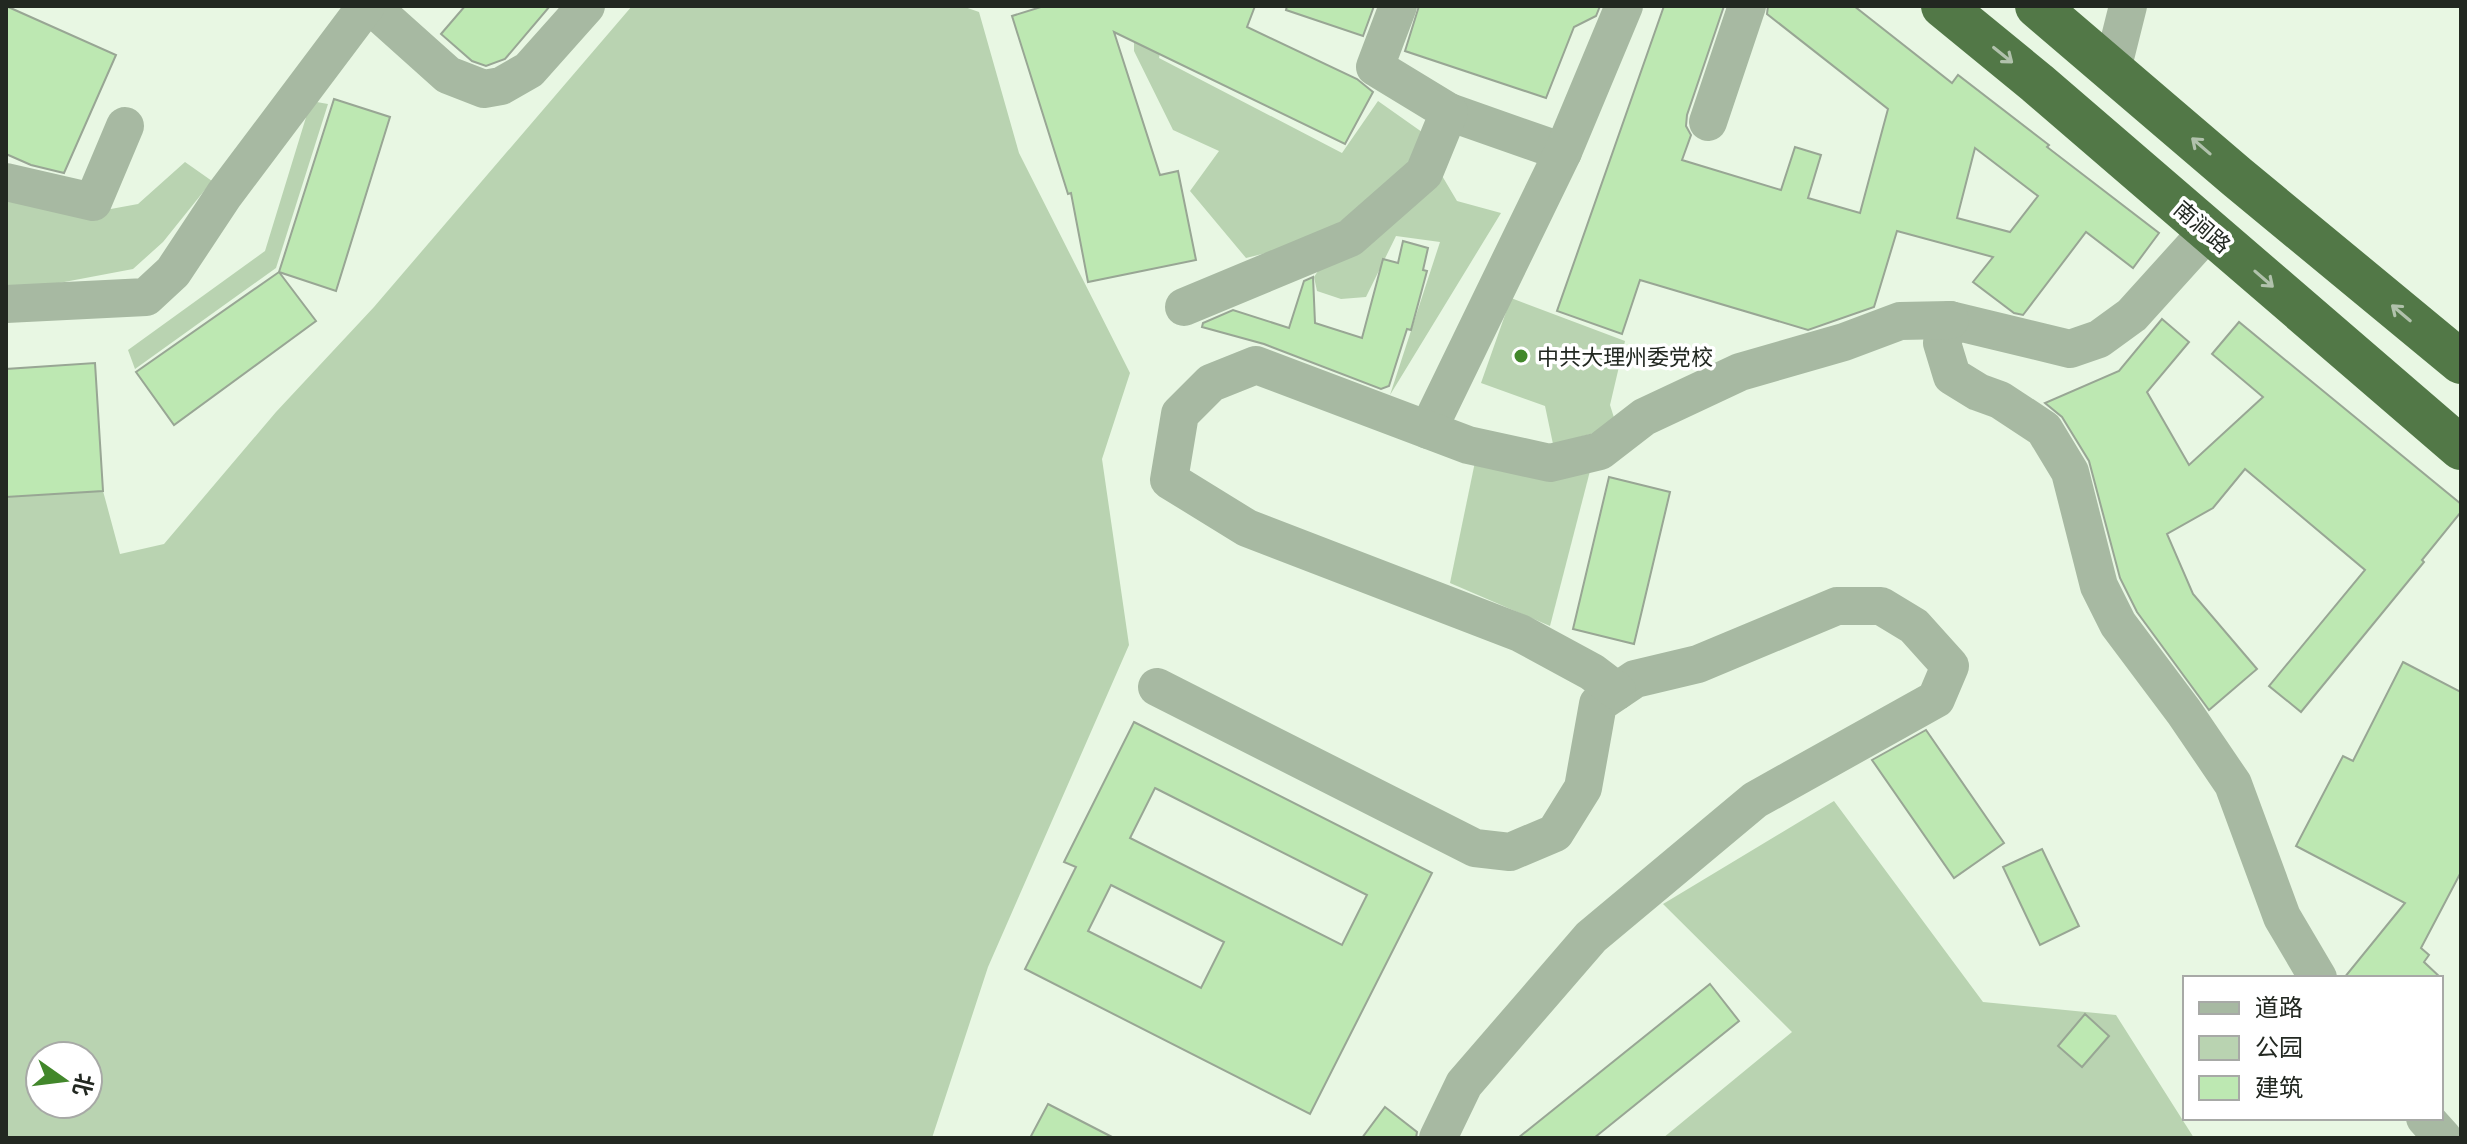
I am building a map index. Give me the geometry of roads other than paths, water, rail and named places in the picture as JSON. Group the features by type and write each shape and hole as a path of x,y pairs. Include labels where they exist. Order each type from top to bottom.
{"highway":[{"name":"南涧路","path":"1943,6 2037,83 2461,448"},
{"path":"2037,6 2461,362"}],"street":[{"path":"6,304 146,297 173,272 224,195 369,6 448,75 484,89 501,86 529,70 586,6"},
{"path":"1398,6 1375,67 1449,112 1563,152"},
{"path":"1428,430 1563,152 1624,6"},
{"path":"1708,122 1747,6"},
{"path":"2112,70 2128,6"},
{"path":"1184,307 1350,238 1424,173 1449,112"},
{"path":"6,182 93,202 125,126"},
{"path":"1617,691 1592,672 1520,633 1247,528 1169,480 1180,414 1211,383 1256,365 1468,445 1550,463 1600,451 1644,417 1740,372 1844,342 1900,321 1950,320 2070,349 2099,339 2132,315 2208,231"},
{"path":"1950,320 1942,343 1952,376 1978,392 2000,400 2044,429 2070,472 2099,586 2118,624 2233,784 2282,917 2317,976"},
{"path":"1157,687 1475,848 1510,852 1555,833 1583,788 1598,704 1635,679 1698,664 1837,606 1881,606 1914,626 1950,666 1936,699 1755,800 1591,937 1464,1084 1438,1138"},
{"path":"2427,1120 2443,1138"}],"place":[{"name":"中共大理州委党校","path":"1521,356"}]}
